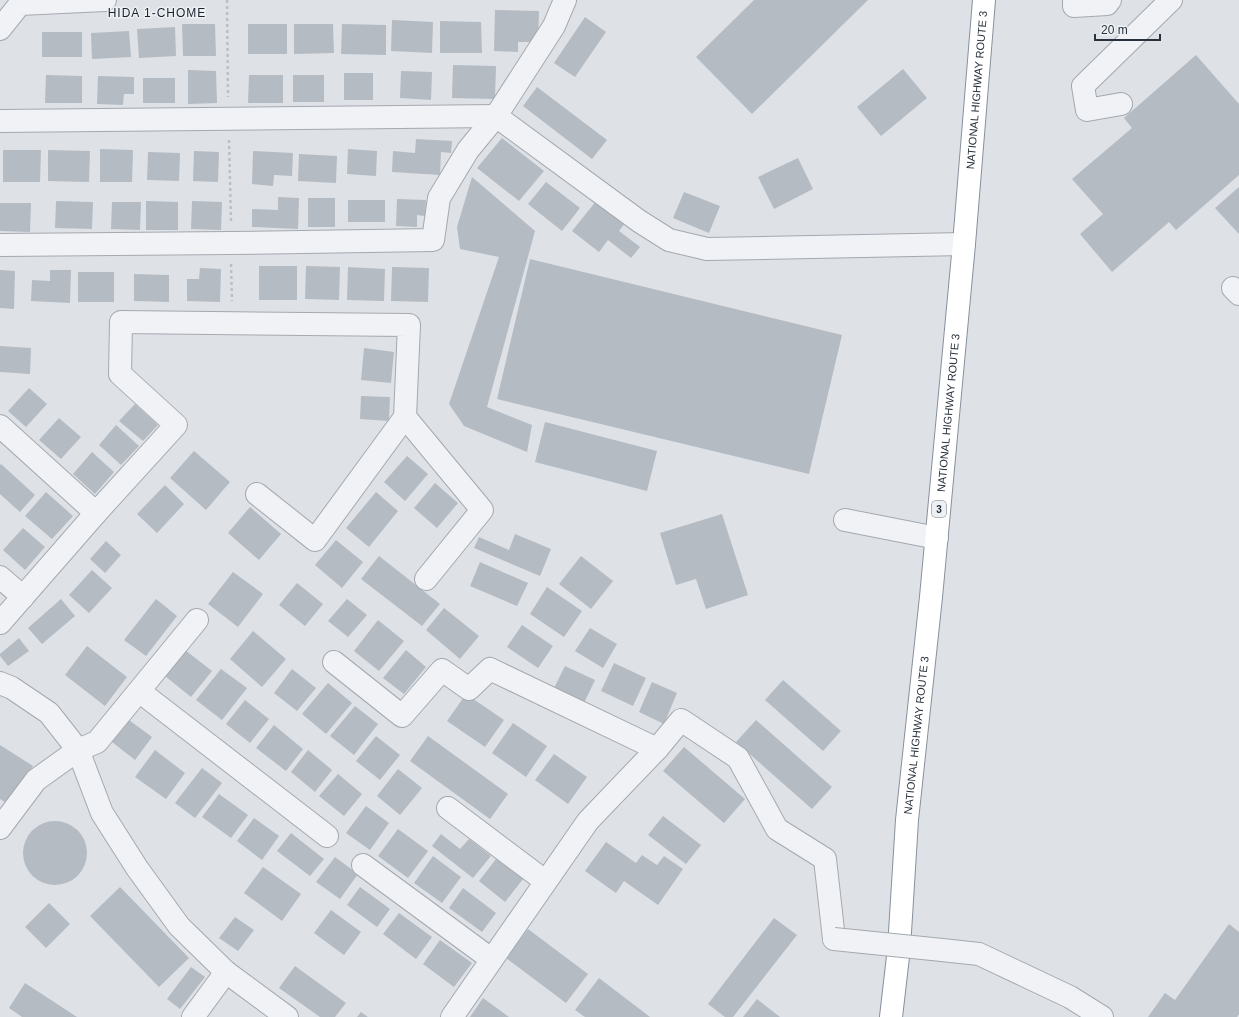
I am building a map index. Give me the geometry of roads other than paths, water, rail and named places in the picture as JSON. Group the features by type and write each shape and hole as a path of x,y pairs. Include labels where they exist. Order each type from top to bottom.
{"highway":[{"name":"NATIONAL HIGHWAY ROUTE 3","path":"891,1017 899,948 907,820 937,538 964,244 984,0"}],"street":[{"path":"0,29 20,4 105,0"},
{"path":"0,245 433,240 439,198 468,150 496,116 554,26 563,0"},
{"path":"1074,0 1074,6 1106,4 1110,0"},
{"path":"1121,104 1087,110 1083,86 1172,0"},
{"path":"0,121 496,116 639,221 669,240 707,249 964,244"},
{"path":"0,623 96,513 176,425 120,374 121,322 410,325 405,417 315,540 257,494"},
{"path":"405,417 482,510 426,579"},
{"path":"0,426 96,513"},
{"path":"845,520 937,538"},
{"path":"0,576 23,597"},
{"path":"0,828 36,780 78,750 97,742 197,620"},
{"path":"334,662 402,716 442,670 469,689 490,669 657,749"},
{"path":"0,683 12,688 49,713 78,750 102,813 137,868 179,926 226,972 287,1017"},
{"path":"139,691 327,836"},
{"path":"452,1017 588,821 657,749 681,720 738,758 777,829 824,859 834,939 979,954 1070,996 1102,1017"},
{"path":"448,808 545,882"},
{"path":"363,865 491,960"},
{"path":"193,1017 226,972"}],"district":[{"name":"HIDA 1-CHOME","path":"157,13"}]}
